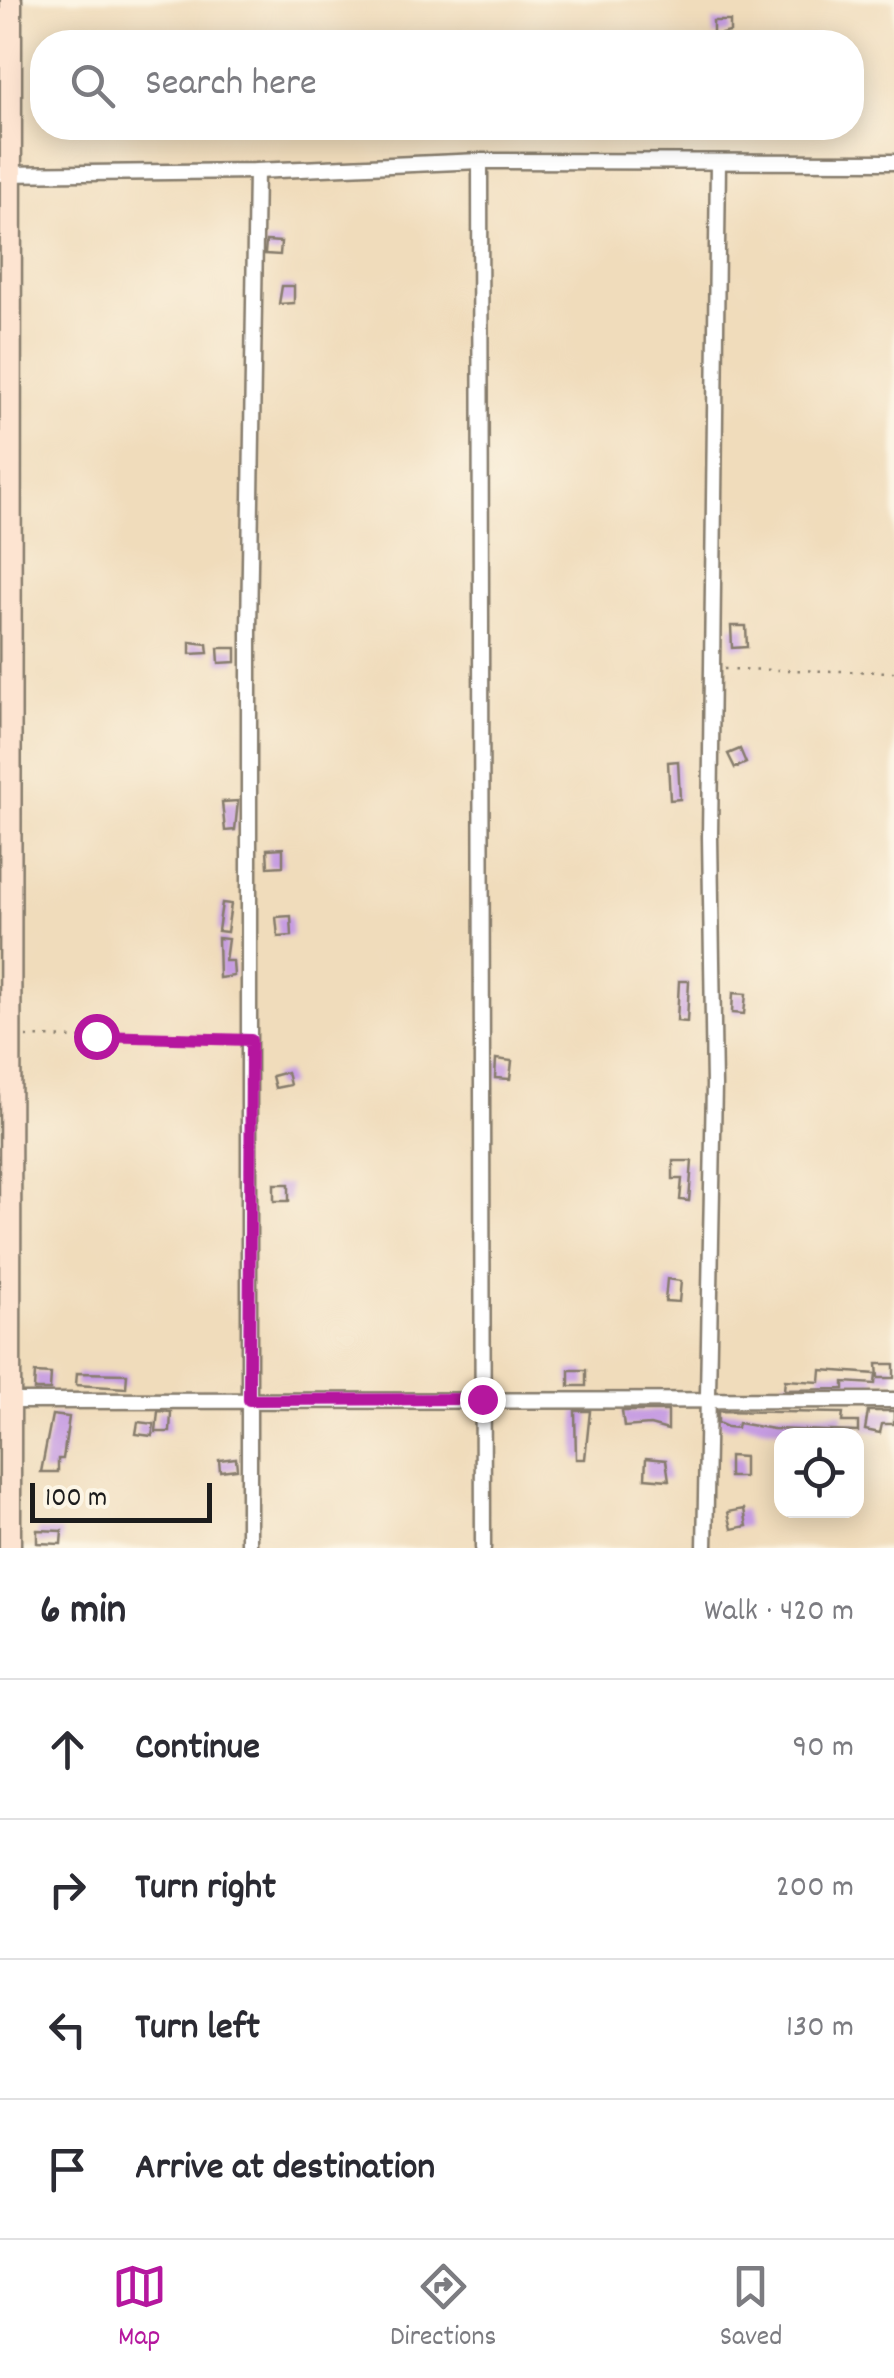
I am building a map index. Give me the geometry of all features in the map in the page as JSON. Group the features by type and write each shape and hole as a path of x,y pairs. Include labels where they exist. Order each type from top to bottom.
{"street":[{"path":"10,1548 5,1401 10,1037 6,174 11,0"},
{"path":"6,174 256,172 480,161 894,162"},
{"path":"480,161 483,1548"},
{"path":"705,1548 714,1085 712,668 718,162"},
{"path":"249,1548 249,631 256,172"},
{"path":"5,1401 894,1400"}],"path":[{"path":"712,668 894,672"},
{"path":"10,1037 251,1040"}],"building":[{"path":"713,21 730,21 730,30 713,30"},
{"path":"266,241 281,242 280,255 265,254"},
{"path":"282,286 294,286 294,303 279,304"},
{"path":"731,626 746,626 747,647 732,648"},
{"path":"190,642 207,644 208,653 190,654"},
{"path":"218,648 236,648 236,662 219,663"},
{"path":"740,749 746,763 735,768 728,754"},
{"path":"678,761 680,799 670,800 668,762"},
{"path":"238,801 235,830 225,831 222,802"},
{"path":"283,848 283,866 268,867 267,849"},
{"path":"222,903 231,904 227,932 218,931"},
{"path":"291,916 292,936 278,937 276,917"},
{"path":"218,938 228,939 225,961 233,961 234,976 219,978"},
{"path":"679,981 689,981 687,1022 677,1021"},
{"path":"733,993 746,994 744,1014 732,1013"},
{"path":"496,1059 512,1061 510,1079 495,1078"},
{"path":"287,1072 290,1085 275,1088 272,1076"},
{"path":"673,1161 692,1161 689,1201 680,1200 682,1179 673,1179"},
{"path":"274,1184 289,1184 289,1201 274,1201"},
{"path":"667,1279 681,1281 679,1302 665,1301"},
{"path":"877,1364 894,1364 894,1378 878,1378"},
{"path":"569,1370 586,1370 586,1386 569,1386"},
{"path":"821,1370 876,1374 875,1384 844,1382 844,1389 784,1390 785,1380 820,1382"},
{"path":"35,1373 51,1374 50,1390 34,1390"},
{"path":"77,1373 127,1374 126,1388 76,1385"},
{"path":"158,1411 171,1412 170,1432 156,1432"},
{"path":"575,1411 590,1411 585,1459 576,1459"},
{"path":"622,1411 668,1411 668,1430 650,1425 624,1427"},
{"path":"718,1411 843,1413 842,1422 858,1422 858,1428 773,1429 738,1423 737,1428 718,1423"},
{"path":"868,1411 894,1411 894,1424 882,1424 880,1433 865,1430"},
{"path":"52,1415 69,1417 63,1459 58,1459 58,1472 41,1472"},
{"path":"138,1422 154,1424 152,1436 136,1434"},
{"path":"729,1456 744,1457 744,1477 729,1477"},
{"path":"236,1458 237,1469 220,1471 219,1460"},
{"path":"646,1458 666,1460 669,1480 645,1478"},
{"path":"744,1509 747,1526 732,1529 728,1512"},
{"path":"37,1530 62,1531 61,1544 37,1543"}],"route":[{"path":"96,1036 251,1040 249,1400 482,1399"}]}
